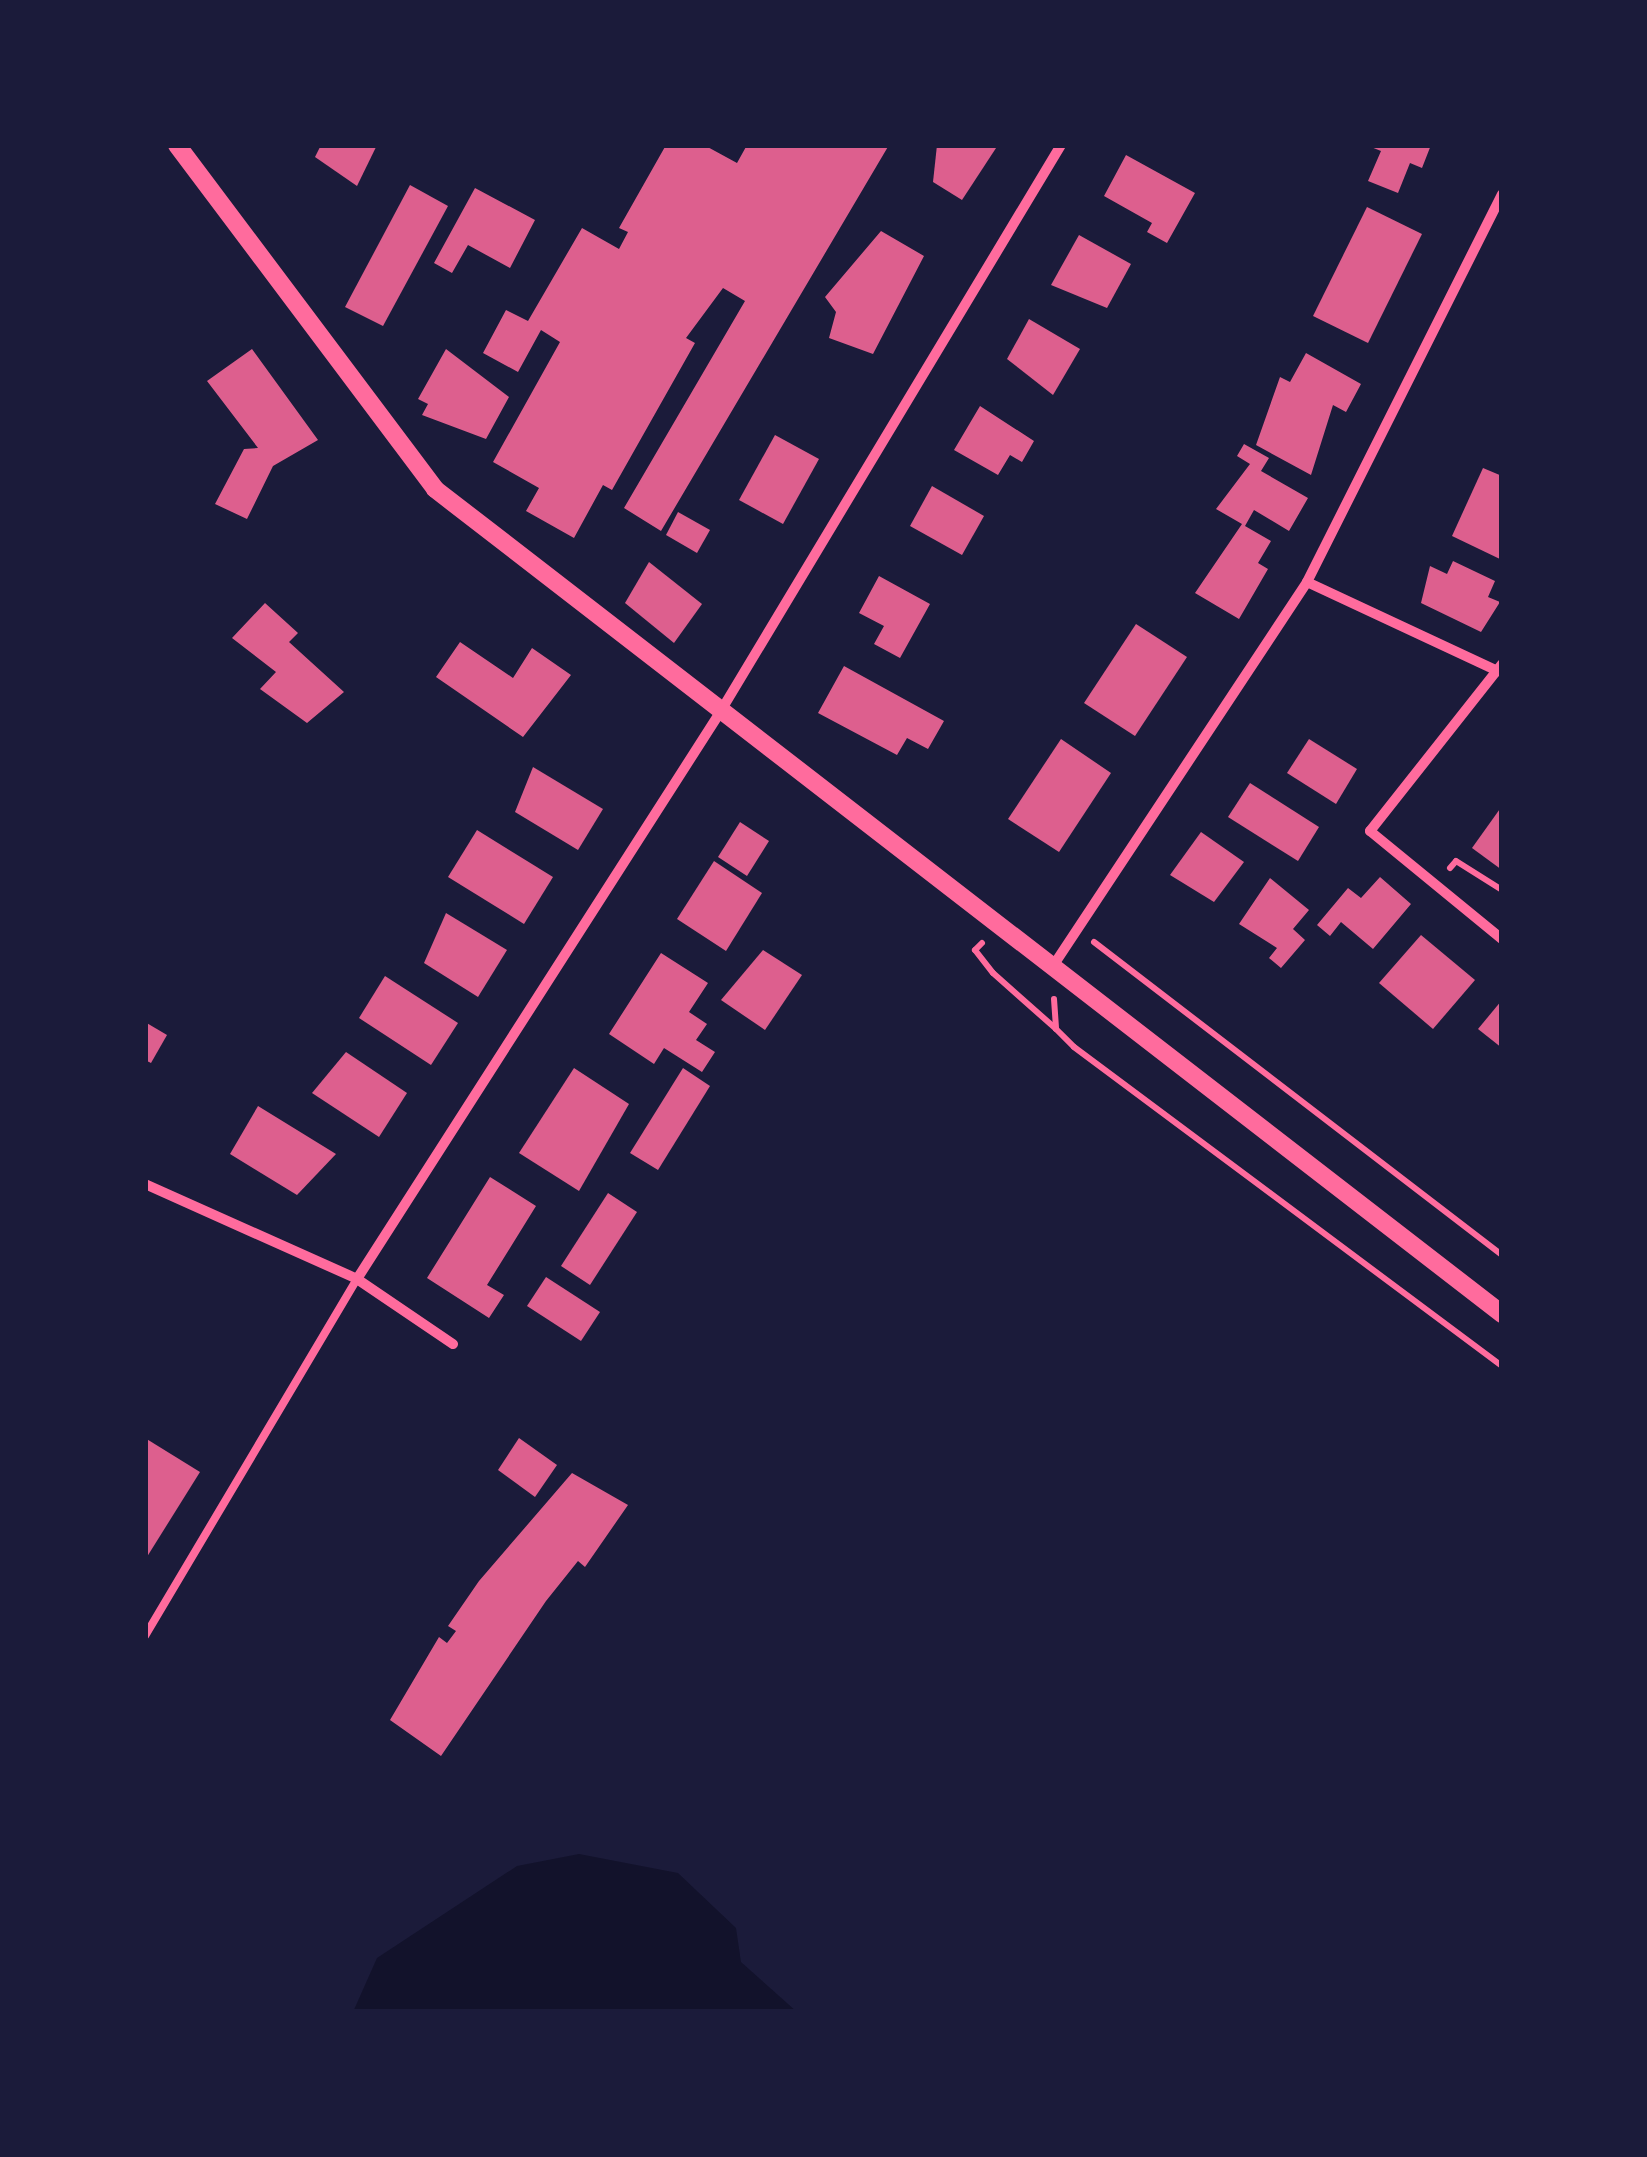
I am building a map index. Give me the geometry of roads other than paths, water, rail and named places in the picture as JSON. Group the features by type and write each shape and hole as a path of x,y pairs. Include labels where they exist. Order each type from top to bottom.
{"street":[{"path":"177,145 435,489 718,714 1502,1314"},
{"path":"357,1279 718,714 1061,145"},
{"path":"1050,970 1307,582 1435,342 1502,194"},
{"path":"1307,582 1500,667 1370,831 1502,939"},
{"path":"145,1184 357,1279 453,1344"}],"lane":[{"path":"145,1636 357,1279"}]}
